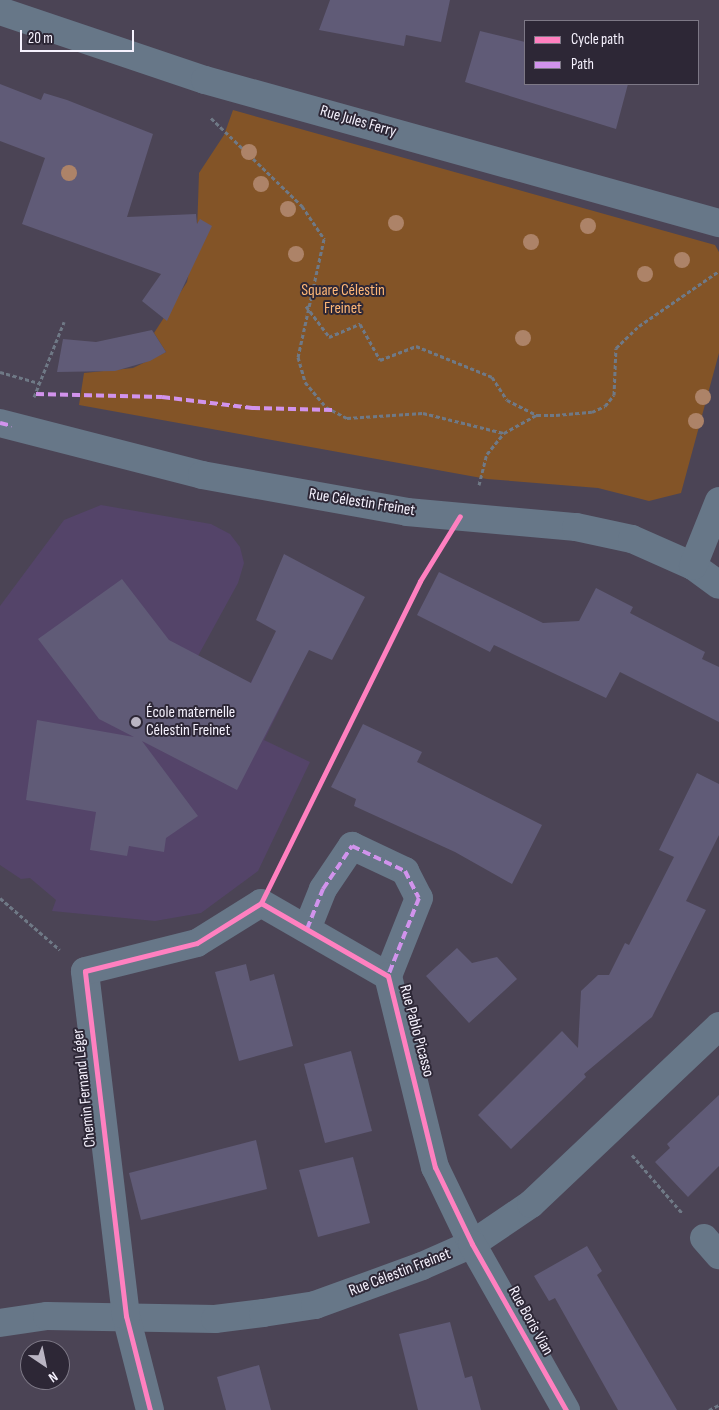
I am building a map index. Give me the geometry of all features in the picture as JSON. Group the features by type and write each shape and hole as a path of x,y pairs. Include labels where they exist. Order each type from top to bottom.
{"street":[{"name":"Rue Jules Ferry","path":"0,11 204,80 719,223"},
{"name":"Rue Célestin Freinet","path":"6,425 202,475 408,512 576,527 632,538 693,566 719,585"},
{"path":"693,566 719,501"},
{"path":"307,929 323,888 352,846 405,871 419,898 388,976"},
{"name":"Rue Pablo Picasso","path":"85,971 197,943 232,925 261,902 388,976 435,1167 472,1244"},
{"name":"Chemin Fernand Léger","path":"85,971 126,1316 150,1410"},
{"name":"Rue Célestin Freinet","path":"0,1323 47,1316 215,1319 315,1305 372,1286 472,1244 530,1204 611,1130 719,1026"},
{"name":"Rue Boris Vian","path":"472,1244 566,1410"}],"path":[{"path":"206,116 302,206 324,239 306,306 298,357 305,382 326,407 347,418 423,413 504,433"},
{"path":"306,306 329,337 360,324 380,360 416,346 492,378 506,400 537,414 592,412 605,406 614,396 616,348 639,326 719,271"},
{"path":"6,425 36,394 64,322"},
{"path":"0,372 39,383"},
{"path":"460,516 478,488 487,454 504,433 537,414"},
{"path":"0,898 85,971"},
{"path":"611,1130 712,1247"},
{"path":"709,1410 719,1405"}],"shaded area":[{"name":"École maternelle Célestin Freinet","path":"101,505 211,524 230,534 240,547 244,563 238,583 198,656 241,703 254,676 276,688 278,683 290,688 264,740 310,762 258,871 201,913 155,921 52,911 56,900 30,878 21,879 0,865 0,606 64,520"}],"green space":[{"name":"Square Célestin Freinet","path":"233,110 715,245 719,252 719,353 681,493 649,501 598,488 487,479 79,405 84,373 133,368 166,352 154,333 187,282 197,232 199,173 224,135"}],"building":[{"path":"330,0 450,0 441,42 406,35 404,46 319,30"},
{"path":"480,31 524,42 524,85 628,85 616,129 465,82"},
{"path":"0,84 41,100 44,93 67,100 153,134 127,217 196,214 197,224 200,219 212,226 167,321 142,301 161,274 22,224 45,158 0,141"},
{"path":"152,330 166,352 150,361 115,371 57,372 63,339 96,342"},
{"path":"284,554 365,597 332,660 309,650 237,790 142,741 198,816 166,838 164,852 129,846 127,856 90,850 96,812 26,800 37,720 134,737 99,719 38,639 122,579 169,640 251,683 276,631 256,620"},
{"path":"439,572 543,623 579,621 596,588 633,607 630,613 705,652 702,659 719,667 719,722 620,672 606,698 494,645 490,652 417,615"},
{"path":"363,724 422,752 417,762 542,825 512,884 455,852 354,806 356,799 331,787"},
{"path":"697,773 719,784 719,835 686,901 706,910 652,1017 584,1074 586,1077 511,1149 478,1115 562,1031 578,1048 581,991 598,975 609,975 625,943 629,945 674,857 659,850"},
{"path":"457,948 472,963 497,957 517,979 469,1023 426,976"},
{"path":"246,964 250,981 274,974 293,1046 239,1061 215,972"},
{"path":"351,1051 372,1131 325,1143 304,1064"},
{"path":"719,1095 719,1166 688,1197 655,1162 670,1148 667,1144"},
{"path":"256,1140 267,1189 141,1220 129,1173"},
{"path":"353,1157 370,1223 318,1237 299,1170"},
{"path":"587,1246 602,1271 597,1275 677,1410 618,1410 555,1298 549,1301 534,1276"},
{"path":"450,1322 465,1378 472,1376 481,1410 418,1410 399,1334"},
{"path":"259,1365 271,1410 226,1410 217,1377"}],"marked path":[{"path":"36,394 162,397 252,408 332,410"},
{"path":"0,423 12,426"},
{"path":"307,929 323,889 352,846 405,871 419,898 388,976"}],"cycle path":[{"path":"261,903 420,581 460,516"},
{"path":"150,1410 126,1316 85,971 197,943 261,903 388,976 435,1167 472,1244 566,1410"}],"place":[{"name":"École maternelle Célestin Freinet","path":"136,722"}]}
